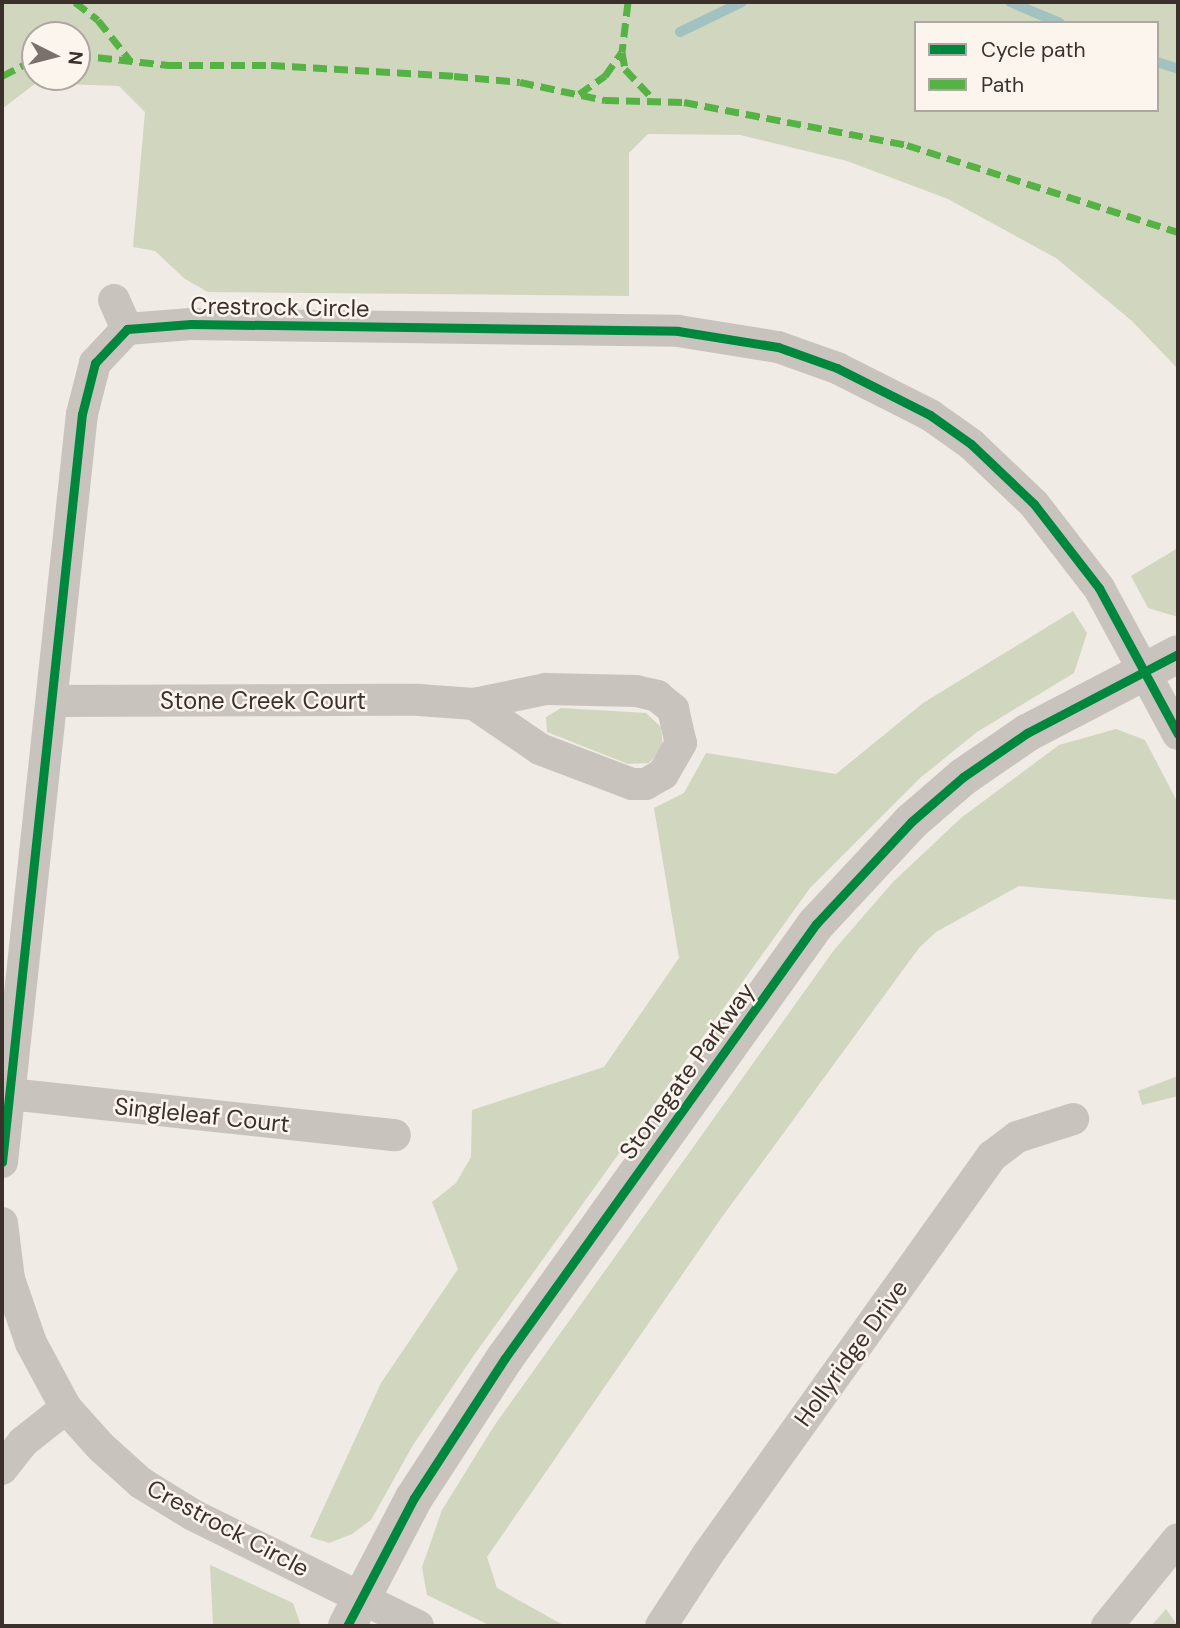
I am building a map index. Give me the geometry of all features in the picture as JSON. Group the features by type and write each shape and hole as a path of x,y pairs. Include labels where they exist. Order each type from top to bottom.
{"street":[{"path":"2,1162 87,387 109,344 127,330 114,300"},
{"name":"Crestrock Circle","path":"127,330 191,324 678,331 778,347 897,396 989,459 1077,555 1178,734"},
{"name":"Stonegate Parkway","path":"354,1612 414,1498 505,1358 816,924 904,830 963,777 1027,733 1178,654"},
{"name":"Stone Creek Court","path":"53,701 419,700 474,704 546,689 636,691 657,696 673,709 681,743 663,774 646,784 632,784 540,749 474,704"},
{"name":"Singleleaf Court","path":"9,1094 395,1135"},
{"name":"Hollyridge Drive","path":"661,1626 708,1553 992,1156 1017,1137 1073,1119"},
{"name":"Crestrock Circle","path":"2,1223 19,1312 66,1408 141,1483 354,1612 418,1626"},
{"path":"2,1469 23,1442 66,1408"},
{"path":"1107,1626 1178,1539"}],"green space":[{"path":"2,2 1178,2 1178,369 1132,321 1056,258 948,199 847,161 740,135 648,134 629,153 629,296 208,292 185,279 155,251 133,247 145,112 119,86 91,85 91,21 21,21 21,91 26,91 2,109"},
{"path":"1178,548 1178,617 1148,608 1131,576"},
{"path":"1073,611 1087,633 1074,673 977,732 920,778 810,888 474,1355 413,1445 371,1520 352,1534 329,1543 310,1537 381,1383 458,1269 432,1202 456,1183 471,1157 472,1110 604,1067 679,958 654,808 684,793 706,753 836,774 923,703"},
{"path":"561,708 646,713 661,727 663,747 649,763 628,764 547,732 546,717"},
{"path":"1116,729 1145,740 1178,803 1178,900 1019,886 936,932 919,948 722,1217 487,1557 497,1588 565,1626 491,1626 427,1595 422,1567 442,1510 494,1426 834,950 893,882 961,818 1059,745"},
{"path":"1178,1076 1178,1096 1142,1105 1138,1091"},
{"path":"210,1565 293,1603 301,1626 213,1626"},
{"path":"1166,1609 1178,1626 1151,1626"}],"waterway":[{"path":"680,32 742,2"},
{"path":"1010,2 1055,21"},
{"path":"1159,63 1178,69"}],"marked path":[{"path":"75,2 98,20 129,59"},
{"path":"628,2 622,52 625,69 653,99"},
{"path":"579,94 605,76 622,52"},
{"path":"91,57 168,65 271,65 454,76 520,82 605,100 684,102 907,145 1178,232"},
{"path":"2,76 21,66"}],"cycle path":[{"path":"2,1162 82,414 95,363 127,329 191,324 678,331 778,347 837,368 930,415 971,444 1034,504 1099,588 1178,734"},
{"path":"347,1626 414,1498 505,1358 816,924 911,822 963,777 1027,733 1178,654"}]}
